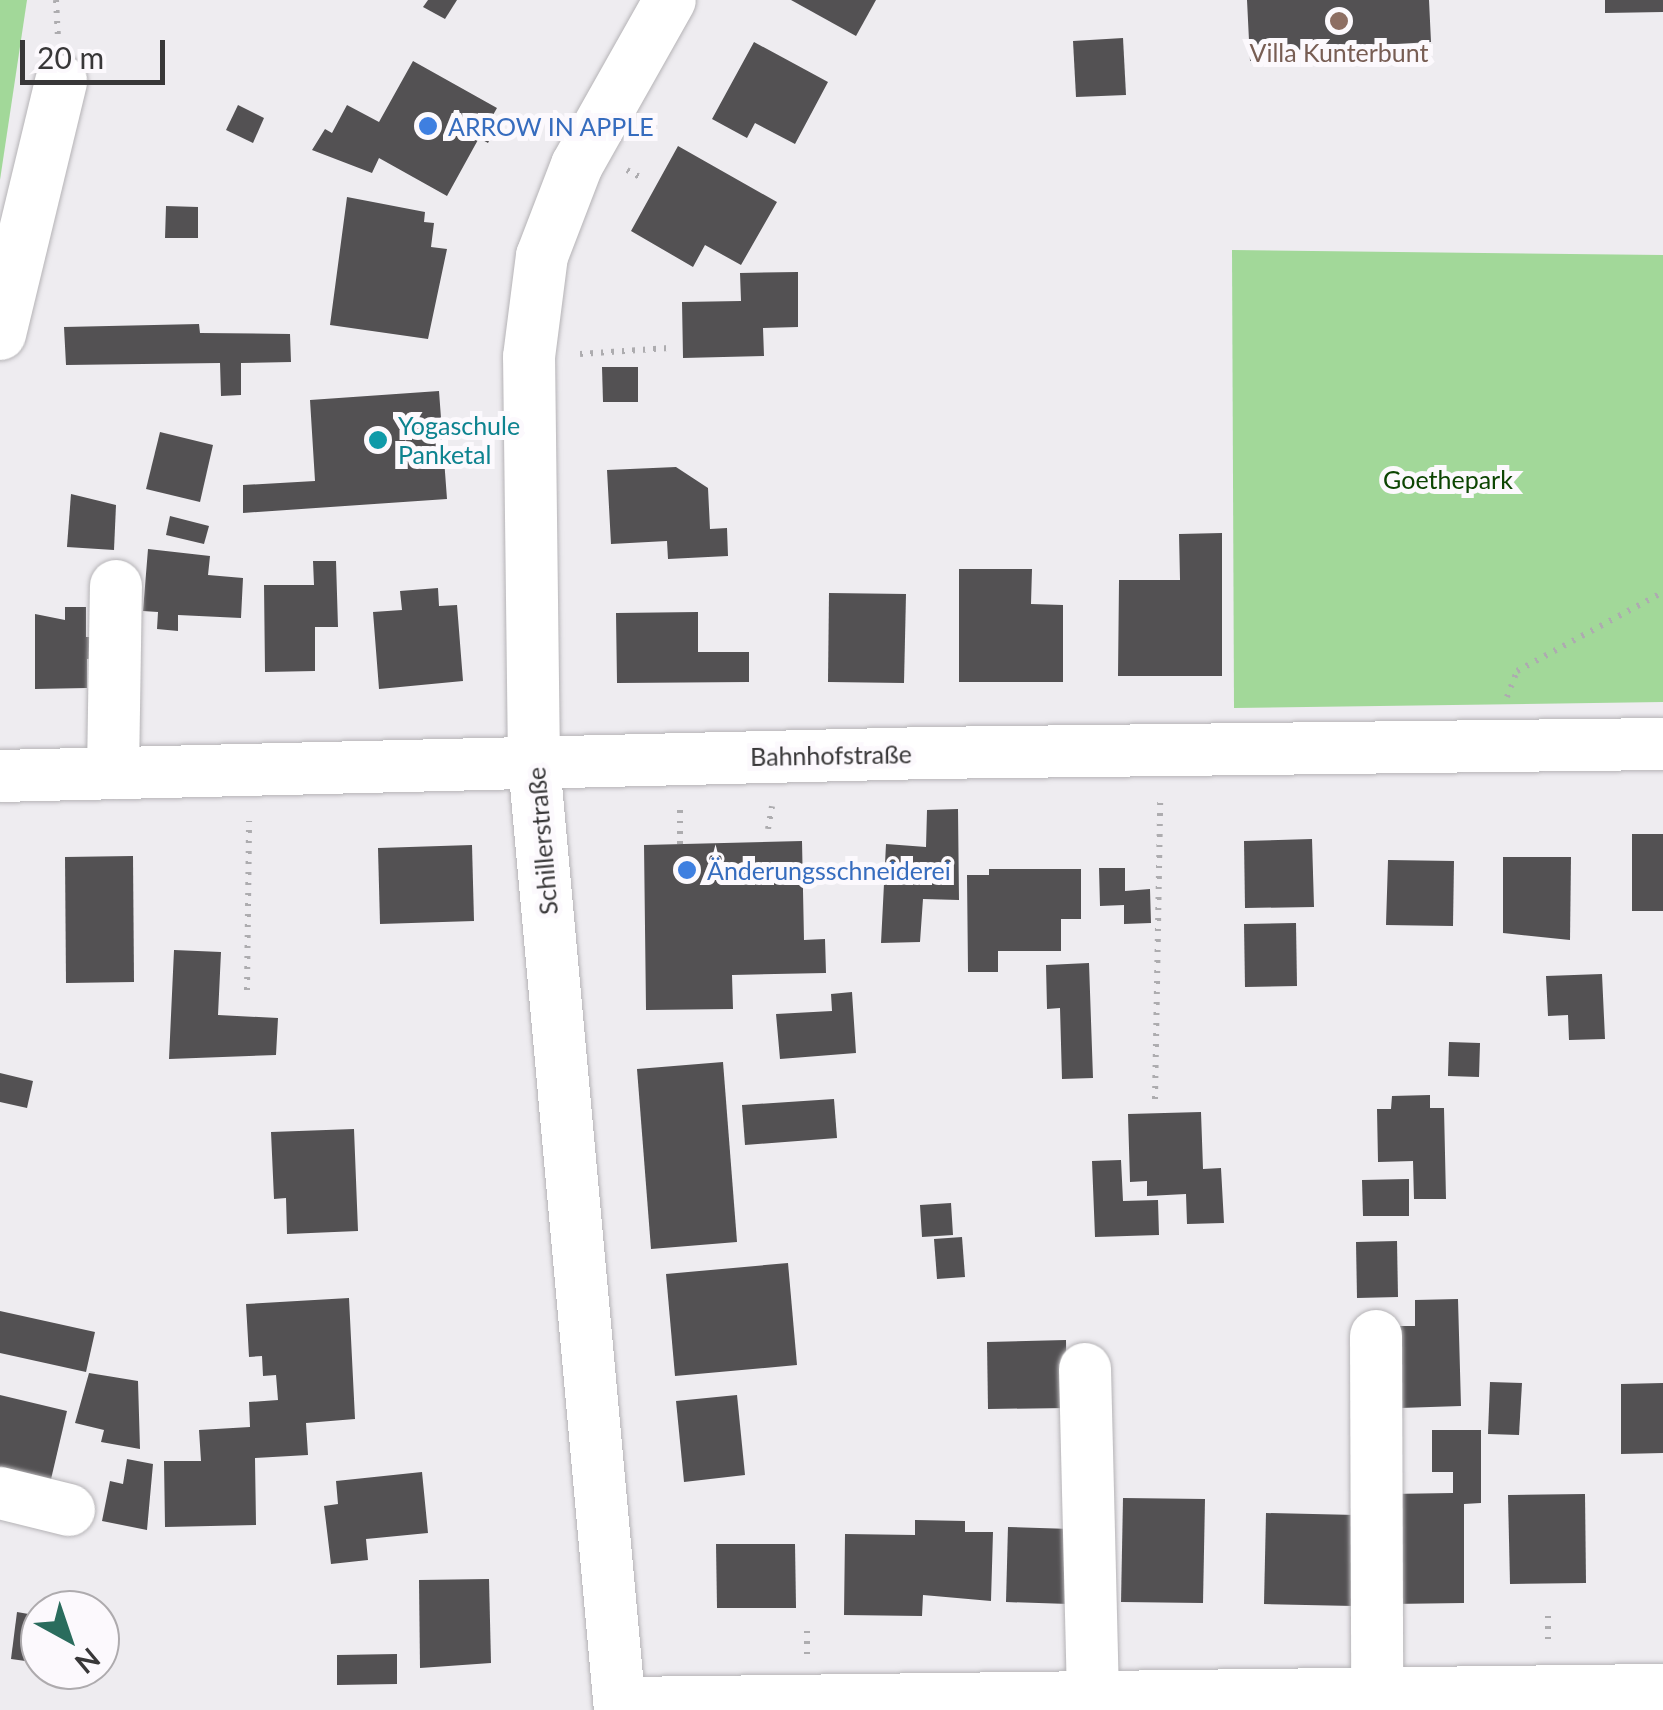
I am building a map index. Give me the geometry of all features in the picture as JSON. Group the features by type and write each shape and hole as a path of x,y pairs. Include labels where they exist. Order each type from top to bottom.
{"street":[{"name":"Schillerstraße","path":"621,1706 534,763 529,358 542,256 577,166 670,0"},
{"path":"0,334 61,81"},
{"path":"112,773 116,586"},
{"name":"Bahnhofstraße","path":"0,776 1161,749 1663,744"},
{"path":"1376,1336 1377,1693"},
{"path":"1085,1369 1093,1697"},
{"path":"0,1493 69,1510"},
{"path":"621,1706 1663,1690"}],"path":[{"path":"529,358 669,348"},
{"path":"1489,744 1517,671 1586,628 1663,592"},
{"path":"1155,1099 1161,749"},
{"path":"248,990 250,770"}],"green space":[{"path":"0,0 27,0 0,180"},
{"name":"Goethepark","path":"1232,250 1663,255 1663,702 1234,708"}],"building":[{"path":"428,0 457,0 445,19 423,7"},
{"path":"791,0 876,0 856,36"},
{"name":"Villa Kunterbunt","path":"1247,0 1429,0 1431,42 1294,50 1294,59 1250,61"},
{"path":"1605,0 1663,0 1663,12 1605,13"},
{"path":"1123,38 1126,95 1076,97 1073,41"},
{"path":"754,42 828,82 795,144 755,123 747,138 712,119"},
{"path":"413,61 497,108 493,115 500,119 488,143 479,138 447,196 379,158 372,173 312,150 325,129 332,133 347,105 379,122"},
{"path":"238,105 264,118 253,143 226,130"},
{"path":"678,146 777,202 741,265 705,245 693,267 631,231"},
{"path":"347,197 425,212 424,222 434,223 431,247 447,249 428,339 330,325"},
{"path":"166,206 198,207 198,238 165,238"},
{"path":"798,272 798,327 763,328 764,356 683,358 682,302 741,301 740,273"},
{"path":"199,324 200,333 290,334 291,362 241,363 241,395 221,396 220,363 66,365 64,327"},
{"path":"602,367 638,367 638,402 603,402"},
{"name":"Yogaschule Panketal","path":"439,391 447,499 243,513 243,485 315,481 310,400"},
{"path":"160,432 213,445 200,502 146,489"},
{"path":"676,467 708,488 710,529 727,528 728,556 668,559 667,541 611,544 607,470"},
{"path":"71,494 116,505 114,550 67,547"},
{"path":"170,516 209,526 204,544 166,535"},
{"path":"1222,533 1222,676 1118,676 1119,580 1180,580 1179,534"},
{"path":"148,549 210,556 208,575 243,578 241,618 178,615 178,631 157,629 158,612 143,611"},
{"path":"313,561 336,561 338,627 315,627 315,671 265,672 264,585 314,585"},
{"path":"959,569 1032,569 1031,604 1063,605 1063,682 959,682"},
{"path":"438,588 439,606 457,605 463,681 379,689 373,612 402,610 400,591"},
{"path":"829,593 906,594 904,683 828,682"},
{"path":"65,607 86,607 86,637 101,637 101,658 87,659 87,688 35,689 35,614 65,620"},
{"path":"698,612 698,652 749,652 749,682 617,683 616,613"},
{"path":"958,809 959,900 923,899 920,942 881,943 886,844 926,847 927,810"},
{"path":"1632,834 1663,834 1663,911 1632,911"},
{"path":"1312,839 1314,907 1245,908 1244,841"},
{"path":"802,841 804,940 825,939 826,973 732,975 733,1009 646,1010 644,845"},
{"path":"472,845 474,921 380,924 378,848"},
{"path":"133,856 134,982 66,983 65,857"},
{"path":"1503,857 1571,857 1570,940 1503,933"},
{"path":"1388,860 1454,861 1453,926 1386,925"},
{"path":"1099,868 1125,868 1125,891 1150,889 1151,923 1124,924 1124,905 1100,906"},
{"path":"989,869 1081,869 1081,919 1061,919 1061,951 998,951 998,972 968,972 967,875 989,875"},
{"path":"1296,923 1297,986 1245,987 1244,924"},
{"path":"174,950 221,952 218,1015 278,1018 276,1055 169,1059"},
{"path":"1089,963 1093,1078 1062,1079 1060,1008 1047,1009 1046,965"},
{"path":"1602,974 1605,1039 1569,1040 1568,1015 1548,1016 1546,976"},
{"path":"852,992 856,1053 780,1059 776,1014 832,1011 831,994"},
{"path":"1449,1042 1480,1043 1479,1077 1448,1076"},
{"path":"723,1062 737,1242 651,1249 637,1069"},
{"path":"0,1073 33,1081 27,1108 0,1102"},
{"path":"1430,1095 1430,1108 1444,1108 1446,1199 1414,1199 1413,1161 1378,1162 1377,1109 1391,1109 1392,1096"},
{"path":"834,1099 837,1138 745,1145 742,1105"},
{"path":"1201,1112 1203,1169 1221,1168 1224,1223 1187,1224 1186,1194 1147,1196 1147,1181 1130,1182 1128,1114"},
{"path":"354,1129 358,1231 287,1234 286,1198 274,1199 271,1132"},
{"path":"1121,1160 1123,1201 1158,1200 1159,1235 1095,1237 1092,1161"},
{"path":"1409,1179 1409,1216 1363,1216 1362,1180"},
{"path":"951,1203 953,1235 922,1237 920,1205"},
{"path":"962,1237 965,1277 937,1279 934,1239"},
{"path":"1397,1241 1398,1297 1357,1298 1356,1242"},
{"path":"788,1263 797,1365 675,1376 666,1274"},
{"path":"349,1298 355,1419 306,1423 308,1455 255,1458 256,1525 165,1527 164,1461 201,1461 199,1430 250,1427 249,1402 278,1400 276,1375 263,1376 262,1356 249,1357 246,1304"},
{"path":"1458,1299 1461,1406 1400,1408 1399,1326 1415,1326 1415,1300"},
{"path":"0,1311 95,1332 86,1372 0,1353"},
{"path":"1066,1340 1067,1408 988,1409 987,1342"},
{"path":"89,1373 138,1381 140,1449 101,1442 104,1430 75,1423"},
{"path":"1490,1382 1522,1383 1519,1435 1488,1434"},
{"path":"1663,1383 1663,1453 1621,1454 1621,1384"},
{"path":"0,1395 67,1411 48,1492 0,1480"},
{"path":"737,1395 745,1475 684,1482 676,1401"},
{"path":"1432,1430 1481,1430 1481,1503 1464,1504 1464,1603 1391,1604 1390,1494 1453,1493 1453,1472 1432,1472"},
{"path":"127,1459 153,1464 147,1530 102,1521 110,1481 123,1484"},
{"path":"422,1472 428,1533 366,1539 368,1560 331,1564 324,1506 338,1504 336,1481"},
{"path":"1585,1494 1586,1583 1510,1584 1508,1495"},
{"path":"1123,1498 1205,1499 1203,1603 1121,1602"},
{"path":"1266,1513 1356,1515 1354,1606 1264,1604"},
{"path":"915,1520 965,1521 965,1532 993,1532 991,1601 923,1595 922,1616 844,1615 845,1534 915,1535"},
{"path":"1008,1527 1071,1529 1069,1604 1006,1602"},
{"path":"716,1544 795,1544 796,1608 717,1608"},
{"path":"489,1579 491,1663 420,1668 419,1580"},
{"path":"17,1612 20,1660 11,1659"},
{"path":"397,1654 397,1684 337,1685 337,1655"}],"place":[{"name":"Villa Kunterbunt","path":"1339,21"},
{"name":"ARROW IN APPLE","path":"428,126"},
{"name":"Yogaschule Panketal","path":"378,440"},
{"name":"Änderungsschneiderei","path":"687,870"}]}
